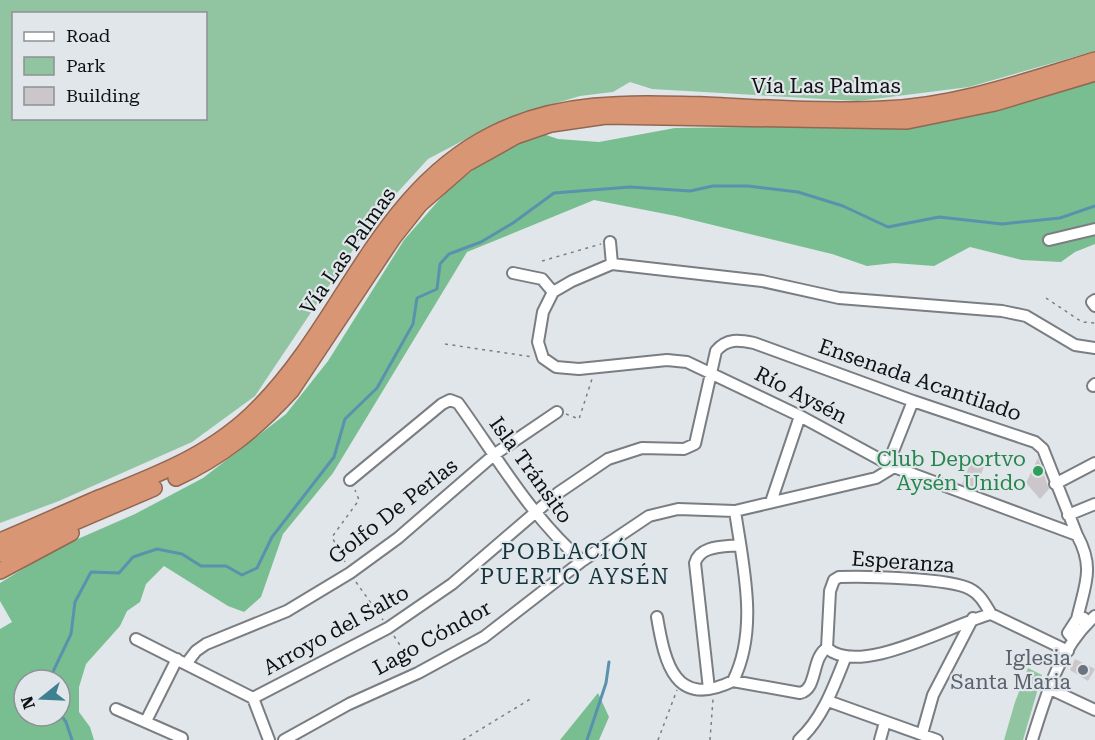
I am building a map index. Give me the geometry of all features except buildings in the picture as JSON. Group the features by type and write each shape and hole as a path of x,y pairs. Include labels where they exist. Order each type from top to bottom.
{"highway":[{"name":"Vía Las Palmas","path":"0,541 177,467 211,447 244,422 273,392 300,357 397,211 432,175 460,153 501,130 546,113 633,98 861,110 914,107 968,98 1095,60"},
{"name":"Vía Las Palmas","path":"0,554 146,491 219,456 258,425 291,391 393,238 420,204 466,164 516,136 569,120 606,116 907,121 994,103 1095,73"},
{"path":"0,571 146,491"}],"street":[{"path":"1049,240 1095,229"},
{"path":"610,242 612,264"},
{"path":"543,358 538,342 543,312 553,292 612,264 762,281 839,298 1002,311 1026,316 1075,345 1095,348"},
{"path":"513,273 542,279 553,292"},
{"name":"Ensenada Acantilado","path":"710,371 716,351 722,344 739,340 754,343 913,401 1035,442 1043,449 1077,535"},
{"name":"Río Aysén","path":"543,358 556,367 597,367 667,360 687,362 800,416 891,465 1077,535"},
{"name":"Arroyo del Salto","path":"136,639 253,698 388,628 452,584 535,512 608,459 642,448 675,450 695,444 710,371"},
{"name":"Isla Tránsito","path":"350,480 442,404 450,400 458,403 556,538 582,561"},
{"path":"891,465 913,401"},
{"name":"Golfo De Perlas","path":"146,721 182,661 206,644 287,611 350,573 398,538 495,454 557,412"},
{"path":"771,502 800,416"},
{"path":"1055,484 1095,463"},
{"name":"Lago Cóndor","path":"284,740 348,704 418,673 484,637 582,561 660,512 678,509 735,511 876,478 891,465"},
{"path":"1068,515 1095,504"},
{"path":"733,681 742,664 747,603 735,511"},
{"path":"1074,640 1068,633 1077,619 1089,568 1087,556 1077,535"},
{"path":"711,689 695,562 697,555 704,550 740,545"},
{"name":"Esperanza","path":"827,648 830,591 834,580 838,577 917,579 966,587 976,592 981,616"},
{"path":"922,734 933,695 981,616"},
{"path":"657,617 669,669 679,683 692,690 711,689 733,681 800,693 806,692 810,686 817,658 827,648 846,656 896,651 981,616 1068,651"},
{"path":"1077,619 1092,619"},
{"path":"1032,740 1048,688 1074,640 1092,619"},
{"path":"799,740 809,730 828,701 846,656"},
{"path":"1048,688 1095,710"},
{"path":"253,698 269,740"},
{"path":"828,701 937,740"},
{"path":"116,709 182,738"},
{"path":"880,740 885,722"}],"path":[{"path":"542,261 610,242"},
{"path":"1046,298 1082,322 1095,323"},
{"path":"445,344 543,358"},
{"path":"557,412 579,419 597,367"},
{"path":"350,480 359,500 332,537 350,573"},
{"path":"658,740 679,683"},
{"path":"710,740 711,689"},
{"path":"463,740 532,698"}],"green space":[{"path":"0,0 1095,0 1095,51 969,87 858,101 652,89 630,82 613,92 580,96 506,118 428,159 375,217 255,396 192,442 59,501 0,523"},
{"path":"1095,80 1095,244 1075,252 1061,262 1022,260 970,247 934,266 894,263 867,266 832,254 676,216 594,200 467,252 333,473 283,534 261,597 244,612 228,606 164,566 146,584 140,602 127,611 120,626 86,664 79,687 79,712 90,727 94,740 0,740 0,629 12,622 0,601 0,583 57,548 135,514 203,478 286,414 328,361 404,240 446,192 483,162 504,149 543,134 558,139 599,142 675,128 814,126"},
{"path":"1028,668 1042,675 1023,740 1004,740 1015,702"},
{"path":"598,693 609,717 599,740 560,740"}],"waterway":[{"path":"55,668 71,634 75,602 91,572 119,573 133,557 157,549 182,554 201,566 226,566 242,575 257,568 272,537 334,457 345,419 377,388 413,324 417,298 437,289 440,264 449,254 481,242 513,223 554,193 630,187 690,191 713,186 748,186 798,192 843,206 888,227 939,217 1002,224 1060,218 1095,206"},
{"path":"587,740 606,683 609,662"},
{"path":"68,728 72,740"}],"place":[{"name":"Club Deportvo Aysén Unido","path":"1038,471"},
{"name":"Iglesia Santa Maria","path":"1083,670"}],"district":[{"name":"POBLACIÓN PUERTO AYSÉN","path":"575,564"}]}
